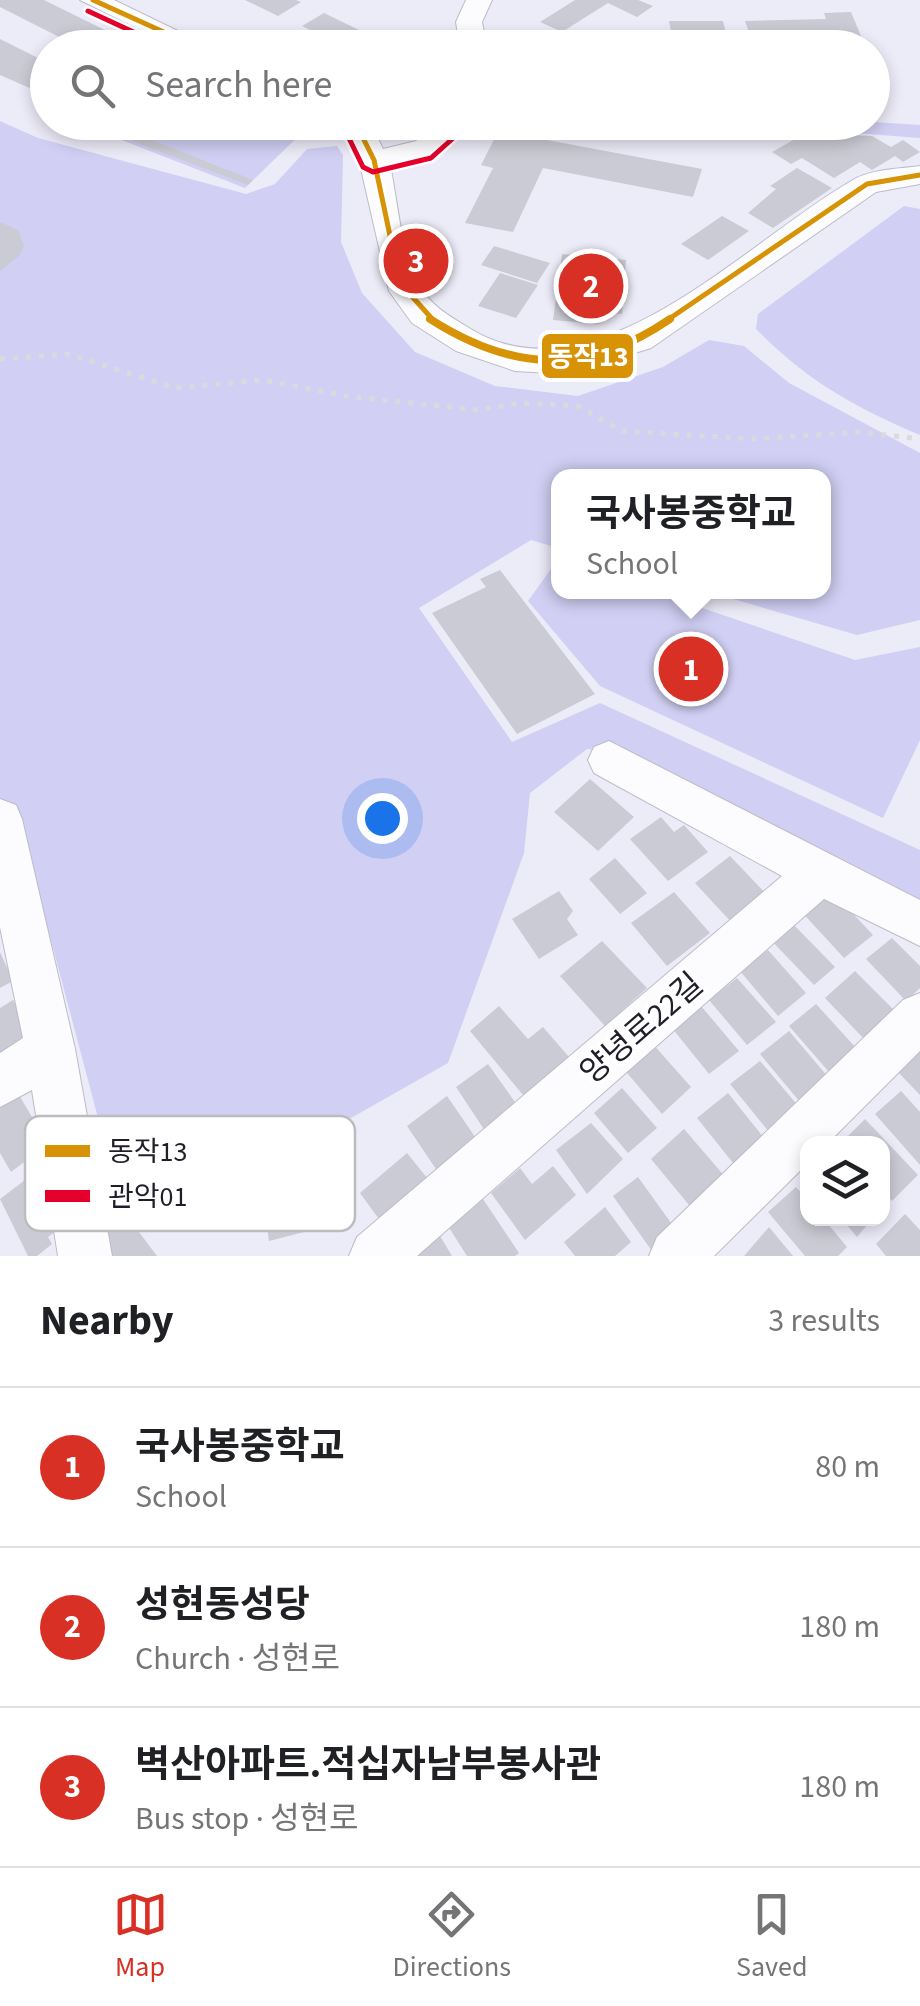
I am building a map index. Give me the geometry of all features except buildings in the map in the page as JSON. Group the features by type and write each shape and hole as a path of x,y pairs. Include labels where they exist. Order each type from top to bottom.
{"street":[{"path":"93,0 160,30"},
{"path":"471,30 469,22 479,0"},
{"path":"364,140 374,160 400,283 424,315 468,342 515,358 568,362 639,340 867,184 920,175"},
{"path":"374,160 426,147 433,140"},
{"path":"609,760 920,924"},
{"path":"0,819 8,913 50,1049 57,1116"},
{"name":"양녕로22길","path":"376,1256 820,872"},
{"path":"676,1256 920,1017"},
{"path":"0,1082 50,1049"}],"path":[{"path":"0,359 68,354 176,388 264,380 352,398 478,410 522,403 578,406 622,431 756,440 860,432 920,439"}],"shaded area":[{"path":"0,121 30,134 30,140 45,140 246,194 275,184 307,149 337,146 343,155 341,242 362,293 415,352 495,386 578,396 663,367 709,340 744,346 789,383 920,453 920,620 857,635 733,599 831,599 831,469 551,469 551,546 531,540 419,608 512,742 600,703 920,850 920,908 612,751 587,749 530,793 524,853 448,1063 354,1116 97,1116 19,819 0,805"},
{"path":"890,123 920,125 920,138 890,136"},
{"path":"121,140 294,140 245,188"},
{"path":"904,206 920,209 920,435 832,391 756,329 758,314"},
{"path":"551,569 551,599 676,599 855,660 920,647 920,740 883,818 600,686 528,601"}],"transit line":[{"name":"동작13","path":"93,0 159,30"},
{"name":"관악01","path":"88,11 129,30"},
{"name":"관악01","path":"350,140 363,167 373,172 431,158 451,140"},
{"name":"동작13","path":"364,140 374,160 400,283 424,315 468,343 515,359 568,362 639,340 867,184 920,175"}],"place":[{"name":"벽산아파트.적십자남부봉사관","path":"416,261"},
{"name":"성현동성당","path":"591,286"},
{"name":"국사봉중학교","path":"691,669"}]}
